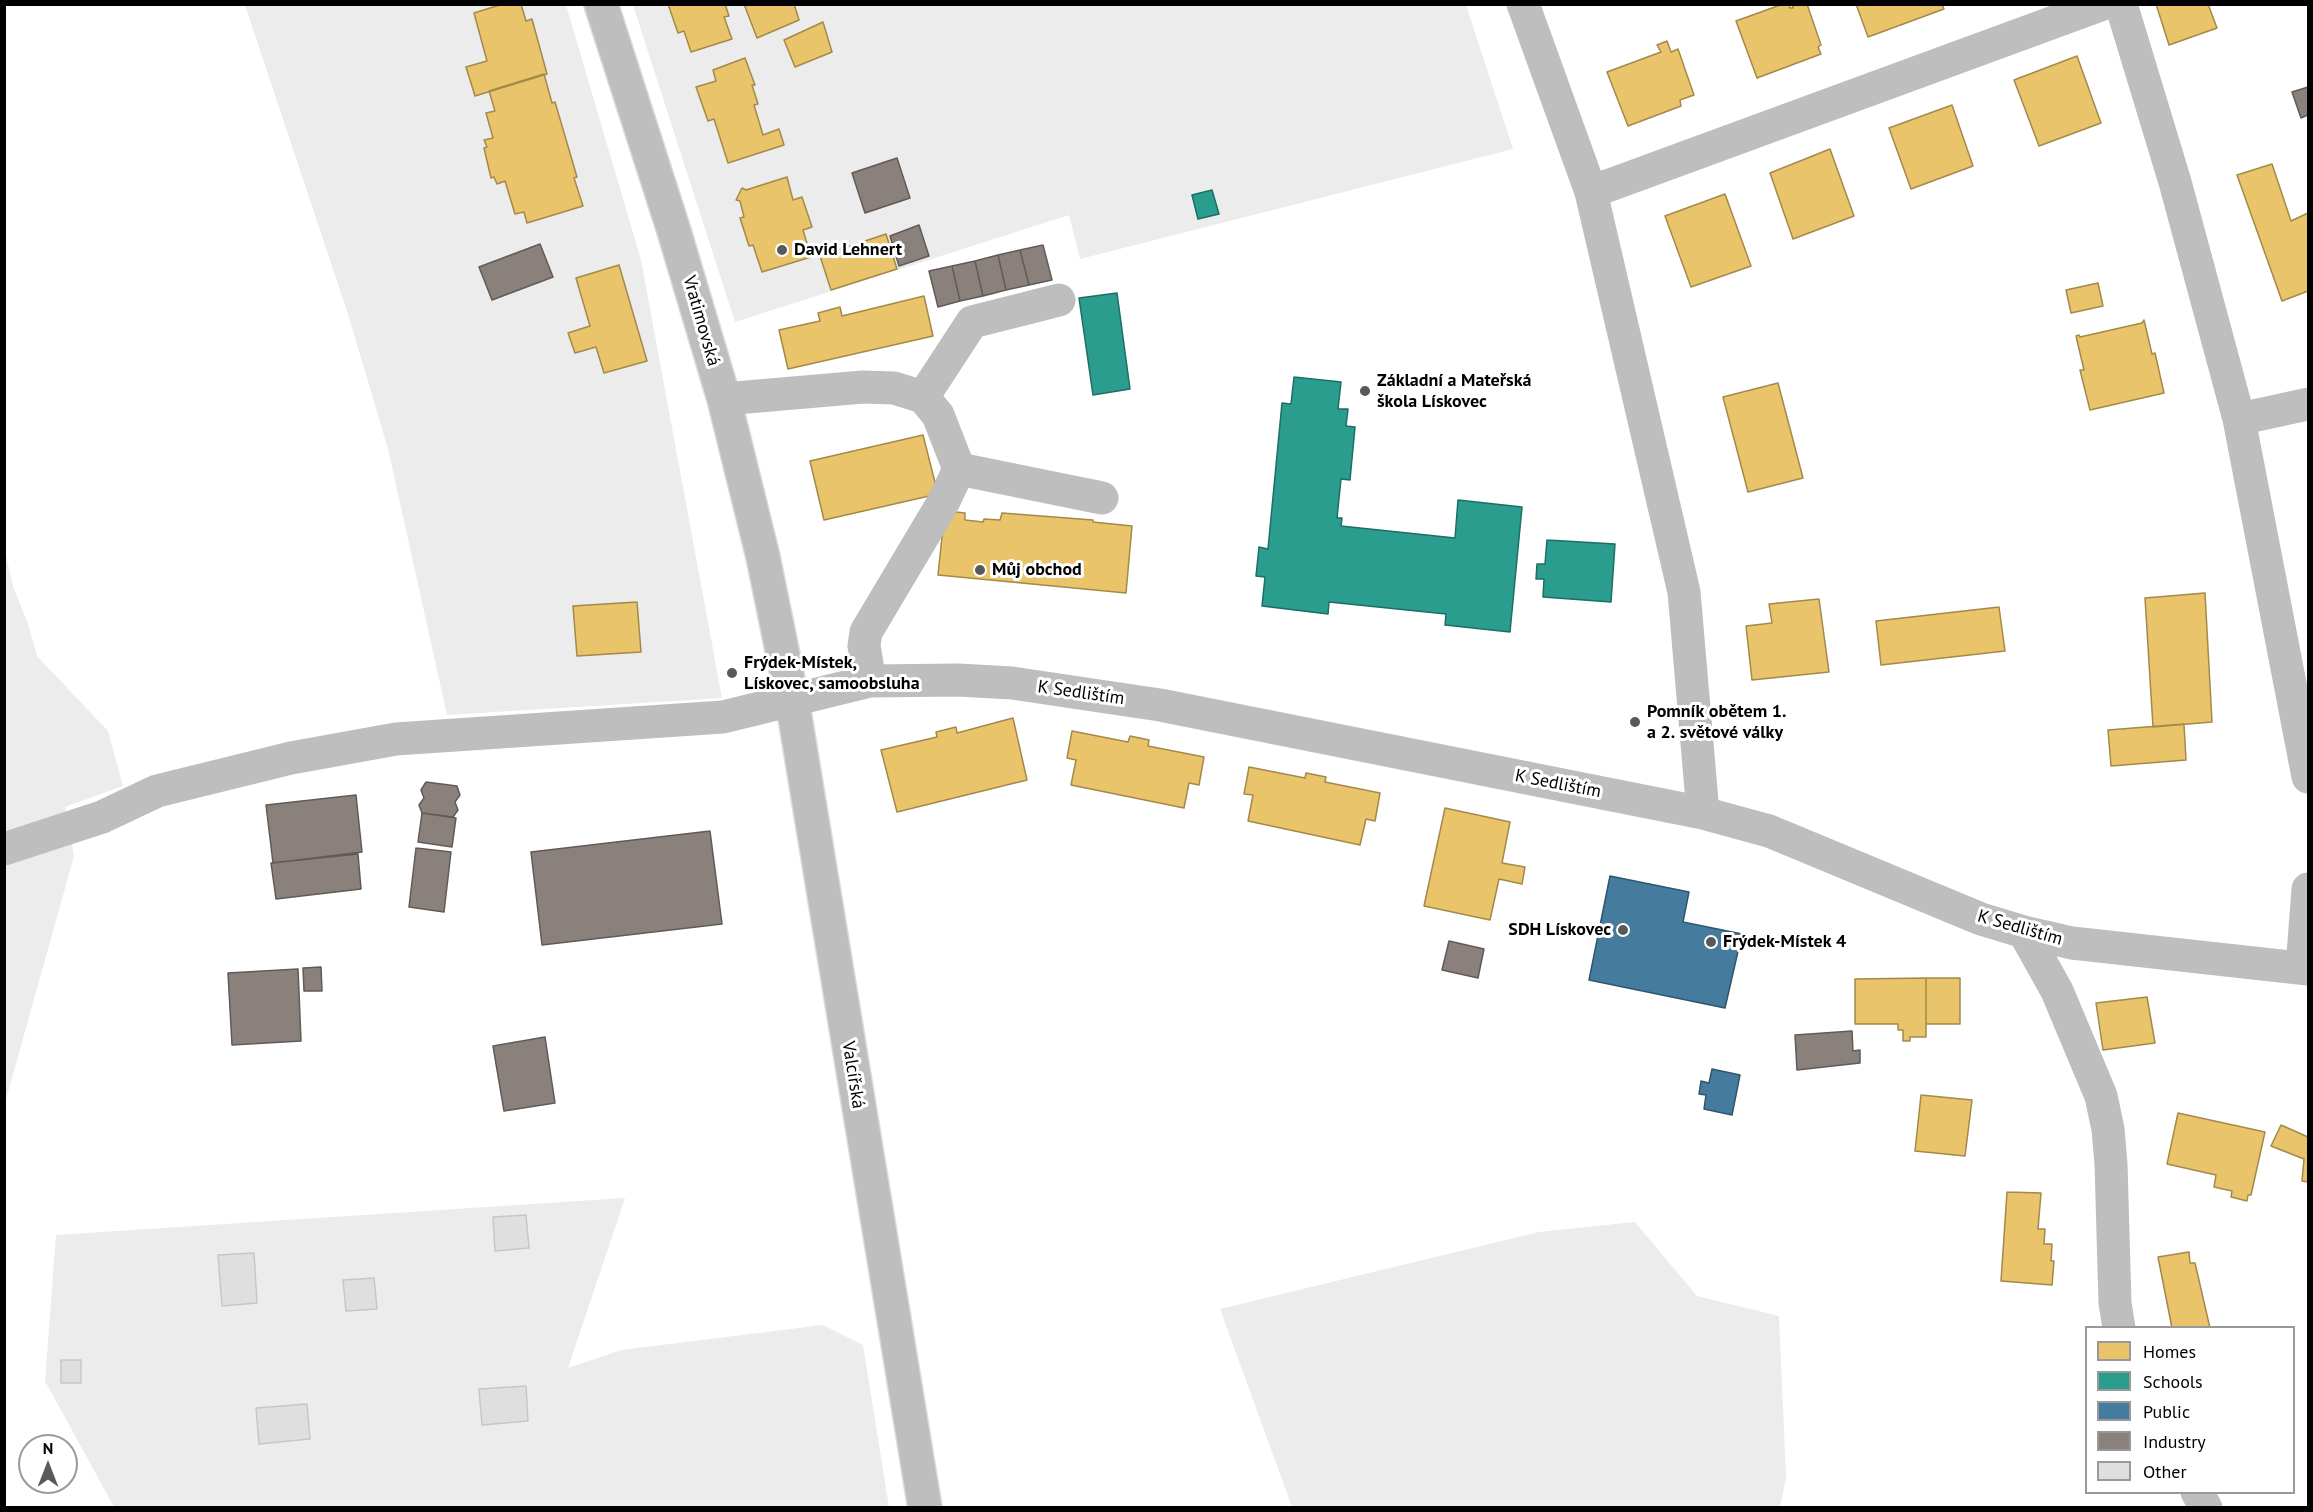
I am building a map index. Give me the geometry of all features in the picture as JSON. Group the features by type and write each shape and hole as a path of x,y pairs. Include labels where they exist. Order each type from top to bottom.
{"street":[{"name":"Vratimovská","path":"601,4 675,231 724,399 763,557 781,642"},
{"path":"1523,4 1592,192 1684,591 1703,813"},
{"path":"1592,192 2103,4"},
{"path":"2121,4 2175,182 2240,419 2308,777"},
{"path":"923,397 972,322 1059,300"},
{"path":"724,399 863,387 894,388 923,397 938,415 959,469 944,501 866,632 864,646 870,681"},
{"path":"2240,419 2308,404"},
{"path":"959,469 1102,498"},
{"name":"Valcířská","path":"781,642 925,1508"},
{"name":"K Sedlištím","path":"4,849 102,817 157,791 291,758 396,739 723,717 870,681 958,680 1012,683 1085,693 1252,723 1703,813 1769,831 1972,915 2024,932 2072,943 2305,969"},
{"path":"2305,969 2308,889"},
{"path":"2024,932 2057,991 2101,1096 2109,1129 2115,1303 2119,1326"},
{"path":"2198,1494 2206,1508"}],"shaded area":[{"path":"245,5 566,5 641,260 722,698 447,715 388,449 348,314"},
{"path":"633,5 1466,5 1513,149 1080,259 1069,215 735,322"},
{"path":"4,547 13,586 28,624 37,656 108,731 123,786 65,807 74,856 5,1103"},
{"path":"625,1198 568,1368 621,1350 823,1325 863,1345 889,1507 114,1507 78,1441 78,1434 74,1434 45,1381 56,1235"},
{"path":"1635,1222 1697,1296 1779,1316 1786,1477 1780,1507 1292,1507 1220,1309 1539,1232"}],"building: Homes":[{"path":"503,4 521,4 526,21 532,19 547,74 475,96 466,67 487,61 474,13"},
{"path":"668,4 725,4 729,16 724,17 732,39 691,52 684,31 678,33"},
{"path":"744,4 794,4 799,20 757,38"},
{"path":"1783,4 1789,4 1790,8 1793,8 1792,4 1807,4 1821,45 1818,47 1821,54 1757,78 1736,21"},
{"path":"1856,4 1942,4 1944,9 1868,37"},
{"path":"2156,4 2208,4 2217,28 2169,45"},
{"path":"823,22 832,52 795,67 784,40"},
{"path":"1667,41 1671,52 1678,49 1694,95 1680,100 1681,106 1628,126 1607,72 1661,52 1657,45"},
{"path":"2077,56 2101,123 2039,146 2014,80"},
{"path":"745,58 755,85 752,85 758,104 754,105 763,135 779,129 784,145 728,163 714,119 708,121 696,87 716,81 713,70"},
{"path":"544,74 552,103 555,102 583,206 527,223 524,212 515,214 505,181 497,184 494,177 491,178 484,140 493,138 486,113 495,111 489,91"},
{"path":"1952,105 1973,166 1911,189 1889,128"},
{"path":"1830,149 1854,216 1793,239 1770,173"},
{"path":"2272,164 2291,221 2308,213 2308,291 2282,301 2237,175"},
{"path":"787,177 793,200 802,197 812,227 803,230 811,257 762,272 753,245 749,246 740,218 744,217 740,201 736,200 742,188 746,190"},
{"path":"1725,194 1751,266 1691,287 1665,216"},
{"path":"886,234 897,269 831,290 820,256"},
{"path":"619,265 647,361 604,373 596,347 575,353 568,333 590,326 576,278"},
{"path":"2098,283 2103,306 2071,313 2066,290"},
{"path":"924,296 933,336 788,369 779,330 820,321 818,313 840,307 842,316"},
{"path":"2144,320 2152,354 2155,353 2164,393 2090,410 2080,370 2084,370 2076,336 2142,323"},
{"path":"1778,383 1803,478 1748,492 1723,397"},
{"path":"923,435 938,494 824,520 810,461"},
{"path":"946,511 965,513 965,520 983,522 984,519 1000,520 1002,513 1093,520 1093,522 1132,526 1126,593 938,575"},
{"path":"2205,593 2212,722 2153,727 2145,598"},
{"path":"1819,599 1829,672 1752,680 1746,626 1772,623 1769,604"},
{"path":"637,602 641,652 577,656 573,606"},
{"path":"1999,607 2005,651 1881,665 1876,621"},
{"path":"1013,718 1027,780 897,812 881,750 937,737 936,732 956,727 957,733"},
{"path":"2184,724 2186,760 2111,766 2108,730"},
{"path":"1072,731 1128,742 1130,736 1149,740 1148,746 1204,757 1199,785 1189,783 1184,808 1071,785 1076,760 1067,758"},
{"path":"1249,767 1305,778 1306,773 1326,777 1325,782 1380,793 1375,821 1366,819 1360,845 1248,821 1253,795 1244,794"},
{"path":"1445,808 1510,822 1502,863 1525,867 1522,884 1499,879 1490,920 1424,906"},
{"path":"1926,978 1926,1037 1910,1037 1910,1041 1903,1041 1903,1030 1898,1030 1898,1024 1855,1024 1855,979"},
{"path":"1926,978 1960,978 1960,1024 1926,1024"},
{"path":"2147,997 2155,1043 2103,1050 2096,1003"},
{"path":"1921,1095 1972,1100 1965,1156 1915,1151"},
{"path":"2178,1113 2265,1132 2251,1195 2248,1195 2247,1201 2231,1197 2232,1191 2214,1187 2216,1175 2167,1164"},
{"path":"2281,1125 2308,1137 2308,1182 2302,1181 2304,1159 2271,1146"},
{"path":"2007,1192 2041,1193 2038,1229 2045,1229 2044,1244 2052,1244 2051,1261 2054,1261 2052,1285 2001,1281"},
{"path":"2189,1252 2190,1263 2195,1263 2210,1326 2172,1326 2158,1257"}],"building: Schools":[{"path":"1212,190 1219,214 1198,219 1192,195"},
{"path":"1117,293 1130,389 1093,395 1079,298"},
{"path":"1294,377 1341,382 1338,409 1348,409 1346,426 1355,427 1350,480 1341,479 1337,518 1342,518 1341,526 1455,538 1458,500 1522,507 1510,632 1445,625 1446,614 1329,602 1328,614 1262,606 1265,577 1256,576 1259,547 1268,549 1282,403 1291,404"},
{"path":"1547,540 1615,544 1611,602 1543,597 1544,579 1536,579 1537,564 1545,564"}],"building: Public":[{"path":"1610,876 1689,892 1683,922 1742,934 1725,1008 1589,980"},
{"path":"1712,1069 1740,1075 1732,1115 1704,1109 1706,1095 1699,1094 1701,1081 1709,1083"}],"building: Industry":[{"path":"2308,87 2308,115 2301,118 2292,92"},
{"path":"897,158 910,198 865,213 852,173"},
{"path":"919,225 929,256 899,266 890,236"},
{"path":"540,244 553,277 492,300 479,267"},
{"path":"1043,245 1052,280 1029,285 1020,250"},
{"path":"1020,250 1029,285 1006,290 998,255"},
{"path":"998,255 1006,290 983,296 975,261"},
{"path":"975,261 983,296 960,301 952,266"},
{"path":"952,266 960,301 938,307 929,271"},
{"path":"426,782 457,786 460,795 455,802 458,810 453,817 422,813 419,805 424,798 421,790"},
{"path":"356,795 362,852 273,863 266,805"},
{"path":"422,813 456,818 452,847 418,842"},
{"path":"710,831 722,924 542,945 531,852"},
{"path":"416,848 451,852 444,912 409,907"},
{"path":"358,854 361,889 276,899 271,863"},
{"path":"1449,941 1484,949 1478,978 1442,970"},
{"path":"321,967 322,991 304,991 303,968"},
{"path":"298,969 301,1041 232,1045 228,973"},
{"path":"1852,1031 1853,1051 1860,1050 1860,1063 1797,1070 1795,1035"},
{"path":"545,1037 555,1103 504,1111 493,1046"}],"building: Other":[{"path":"526,1215 529,1248 495,1251 493,1217"},
{"path":"254,1253 257,1303 222,1306 218,1255"},
{"path":"374,1278 377,1309 346,1311 343,1280"},
{"path":"61,1360 81,1360 81,1383 61,1383"},
{"path":"526,1386 528,1421 482,1425 479,1389"},
{"path":"307,1404 310,1439 259,1444 256,1408"}],"place":[{"name":"David Lehnert","path":"782,250"},
{"name":"Základní a Mateřská škola Lískovec","path":"1365,391"},
{"name":"Můj obchod","path":"980,570"},
{"name":"Frýdek-Místek, Lískovec, samoobsluha","path":"732,673"},
{"name":"Pomník obětem 1. a 2. světové války","path":"1635,722"},
{"name":"SDH Lískovec","path":"1623,930"},
{"name":"Frýdek-Místek 4","path":"1711,942"}]}
